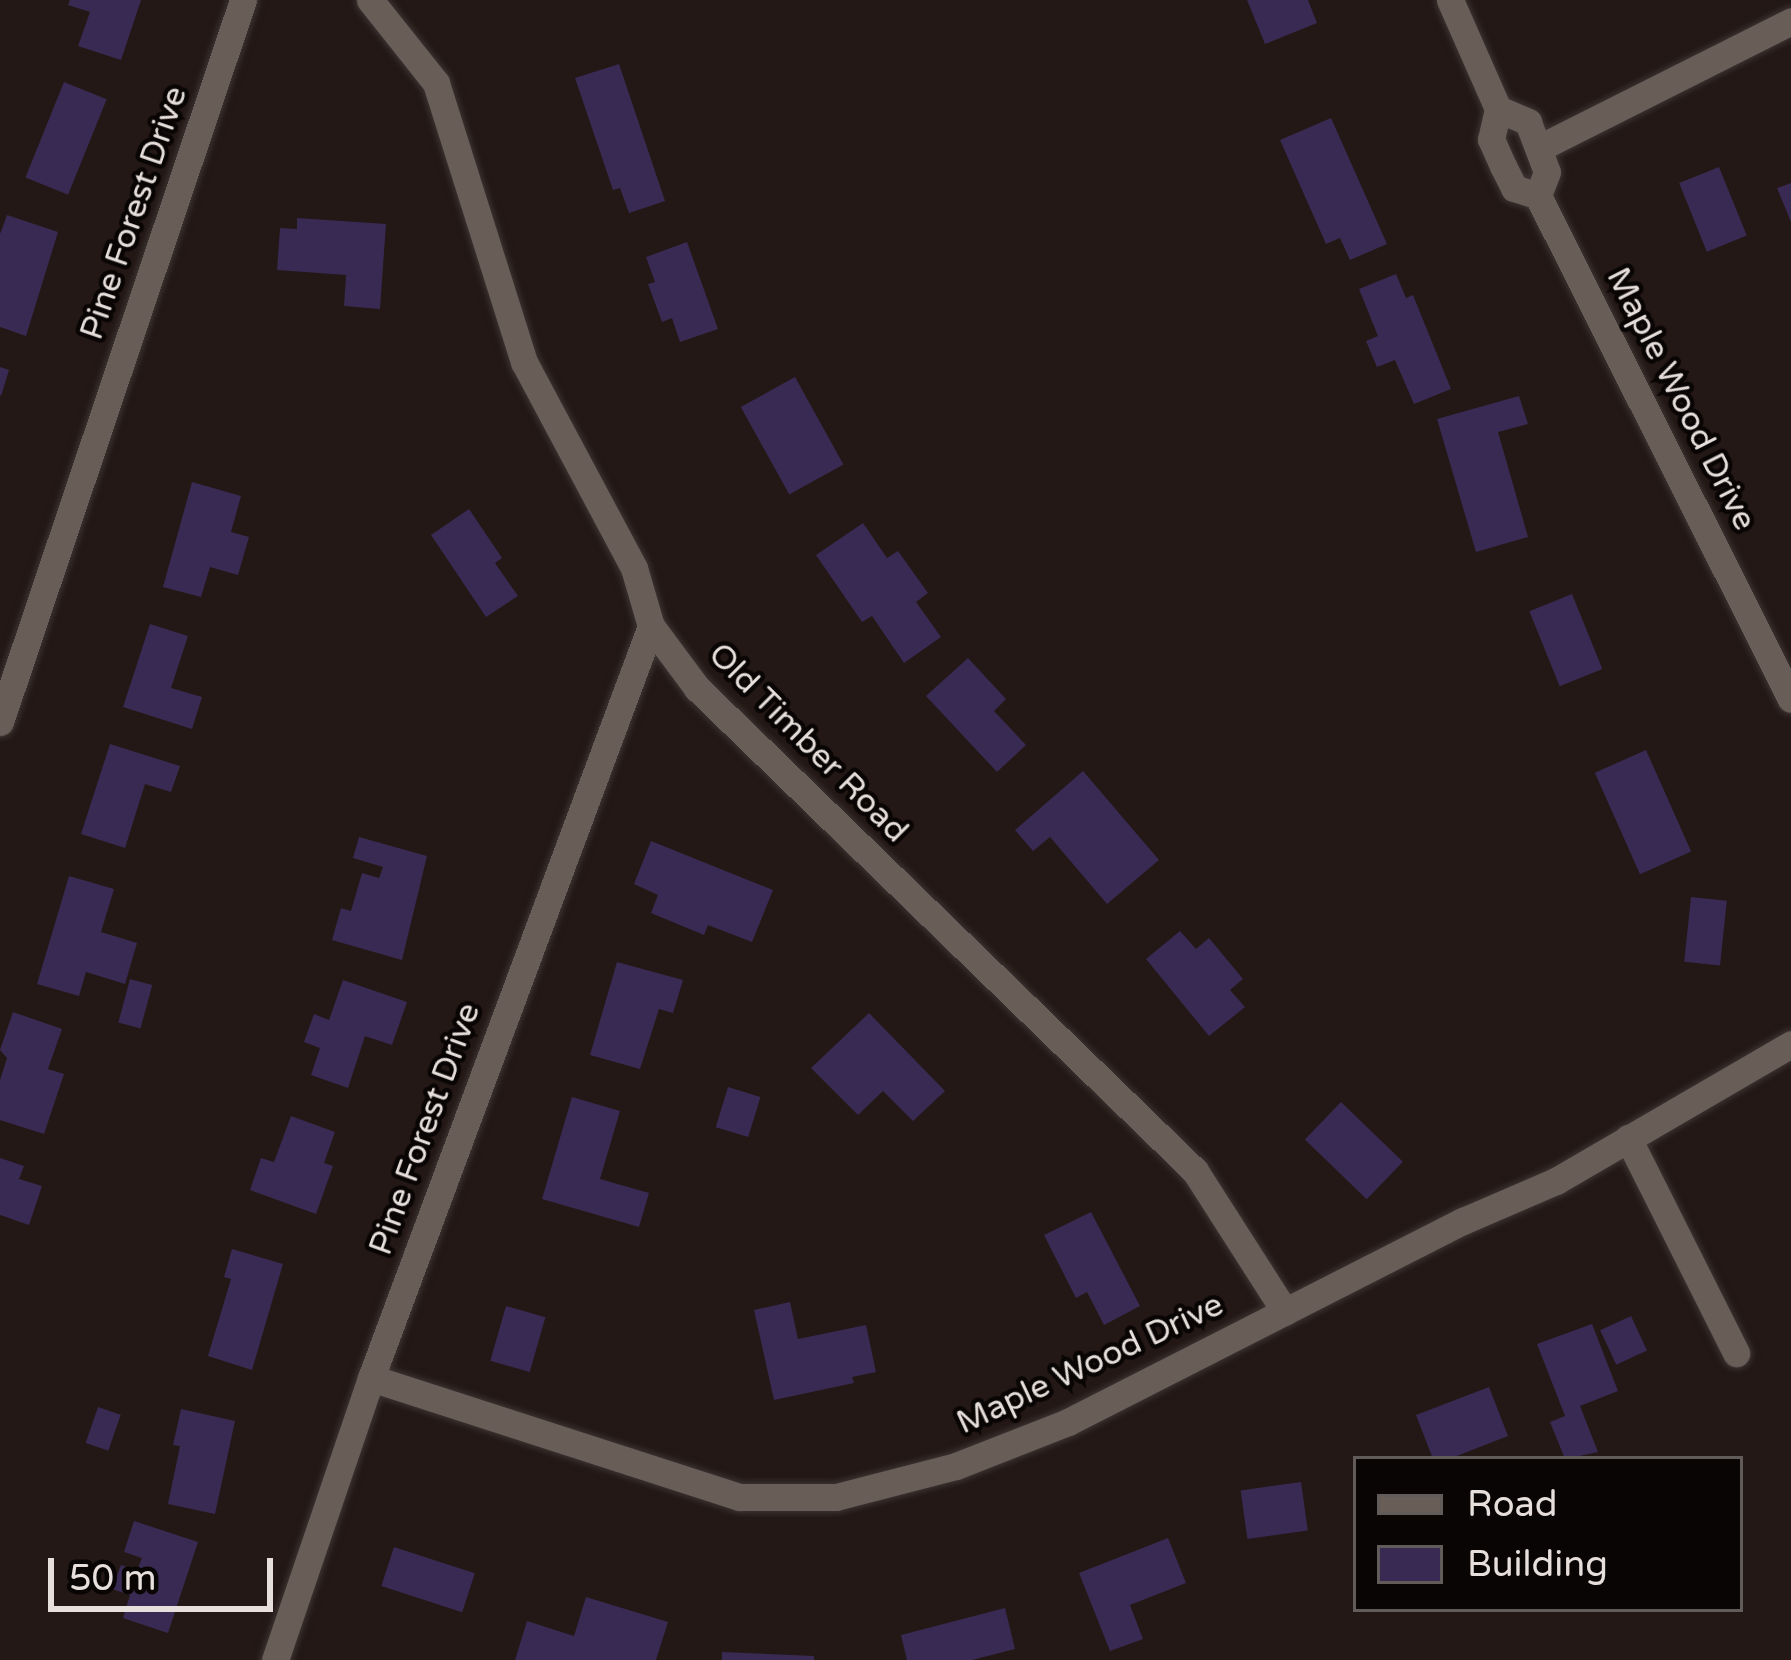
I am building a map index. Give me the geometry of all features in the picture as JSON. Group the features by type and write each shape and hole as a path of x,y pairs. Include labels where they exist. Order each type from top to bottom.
{"street":[{"name":"Pine Forest Drive","path":"0,722 243,0"},
{"name":"Old Timber Road","path":"370,0 436,83 524,362 634,568 651,626 697,688 1196,1171 1285,1312"},
{"name":"Maple Wood Drive","path":"1450,0 1498,109 1491,140 1503,166 1514,188 1538,196 1791,699"},
{"path":"1539,148 1791,21"},
{"name":"Maple Wood Drive","path":"1498,109 1528,122 1547,172 1538,196"},
{"name":"Pine Forest Drive","path":"275,1660 371,1378 651,626"},
{"name":"Maple Wood Drive","path":"371,1378 739,1497 836,1497 956,1466 1068,1422 1556,1181 1791,1044"},
{"path":"1628,1138 1736,1353"}],"building":[{"path":"70,0 141,0 121,60 78,46 90,12 68,5"},
{"path":"1247,0 1308,0 1317,23 1265,44"},
{"path":"619,64 665,201 629,213 620,188 613,190 575,78"},
{"path":"64,82 107,99 68,195 25,177"},
{"path":"1331,118 1387,244 1350,260 1340,238 1326,244 1280,140"},
{"path":"1719,167 1747,236 1707,252 1679,183"},
{"path":"1791,183 1791,222 1777,188"},
{"path":"7,215 58,232 26,336 0,327 0,234"},
{"path":"297,218 386,224 380,309 344,306 346,275 277,270 280,228 297,229"},
{"path":"687,242 718,329 680,342 672,318 662,322 648,284 655,282 646,257"},
{"path":"1396,274 1406,298 1413,295 1451,389 1414,404 1395,360 1377,367 1366,341 1378,336 1359,289"},
{"path":"0,367 9,370 1,396 0,395"},
{"path":"795,377 843,464 789,495 741,407"},
{"path":"1519,396 1528,424 1498,432 1528,537 1476,552 1437,419"},
{"path":"192,482 241,496 231,532 249,537 238,575 210,567 201,597 163,587"},
{"path":"469,509 502,558 495,563 518,596 486,617 431,535"},
{"path":"863,523 887,558 898,551 928,593 916,602 941,637 904,663 872,616 862,622 816,555"},
{"path":"1572,594 1602,669 1560,686 1529,611"},
{"path":"150,624 188,636 171,688 202,697 192,729 123,707"},
{"path":"968,658 1006,699 994,711 1026,745 997,772 926,696"},
{"path":"110,744 180,766 171,792 145,784 125,848 81,834"},
{"path":"1646,750 1691,851 1640,874 1595,773"},
{"path":"1083,771 1159,860 1107,904 1050,837 1033,851 1015,830"},
{"path":"359,837 427,856 402,960 332,940 341,908 351,911 362,873 379,878 383,867 353,858"},
{"path":"651,841 773,890 752,942 708,925 704,935 651,913 658,895 634,884"},
{"path":"69,876 114,889 101,932 137,943 125,984 86,972 79,996 37,984"},
{"path":"1691,897 1727,901 1720,965 1684,962"},
{"path":"1180,931 1196,949 1209,938 1243,979 1230,990 1245,1007 1209,1036 1146,959"},
{"path":"617,962 683,980 673,1013 659,1009 640,1069 590,1055"},
{"path":"130,979 152,985 141,1028 118,1022"},
{"path":"343,980 407,1002 392,1045 365,1036 348,1088 311,1075 320,1048 304,1042 314,1014 329,1020"},
{"path":"13,1012 62,1029 48,1069 64,1074 44,1134 0,1120 0,1080 7,1058 0,1050"},
{"path":"869,1013 945,1091 913,1121 883,1091 858,1115 811,1068"},
{"path":"728,1087 761,1097 748,1137 716,1127"},
{"path":"572,1097 620,1111 600,1179 649,1193 639,1227 542,1199"},
{"path":"1341,1102 1403,1162 1367,1199 1305,1139"},
{"path":"291,1116 335,1132 324,1163 333,1166 316,1214 250,1190 261,1158 274,1162"},
{"path":"0,1158 24,1166 19,1179 42,1186 29,1225 0,1215"},
{"path":"1091,1212 1140,1306 1104,1325 1087,1292 1076,1298 1044,1235"},
{"path":"232,1249 283,1264 252,1370 208,1356 231,1279 224,1277"},
{"path":"790,1302 798,1339 866,1325 876,1372 852,1377 854,1383 774,1400 754,1310"},
{"path":"506,1306 545,1317 530,1372 490,1361"},
{"path":"1631,1316 1647,1350 1616,1365 1600,1330"},
{"path":"1592,1324 1618,1391 1580,1406 1598,1452 1564,1456 1550,1422 1565,1416 1537,1344"},
{"path":"1489,1387 1508,1436 1457,1456 1432,1456 1416,1415"},
{"path":"98,1407 121,1415 108,1451 86,1443"},
{"path":"181,1409 235,1421 215,1514 168,1504 180,1446 173,1445"},
{"path":"1301,1482 1308,1531 1247,1539 1241,1490"},
{"path":"134,1521 198,1542 168,1633 123,1618 130,1595 112,1589 121,1565 137,1570 142,1558 124,1552"},
{"path":"1168,1538 1186,1583 1130,1605 1143,1639 1110,1651 1079,1573"},
{"path":"394,1547 475,1573 462,1612 381,1586"},
{"path":"586,1597 668,1622 656,1660 515,1660 527,1621 574,1636"},
{"path":"1005,1608 1015,1649 972,1660 907,1660 901,1635"},
{"path":"722,1652 814,1656 814,1660 722,1660"}]}
